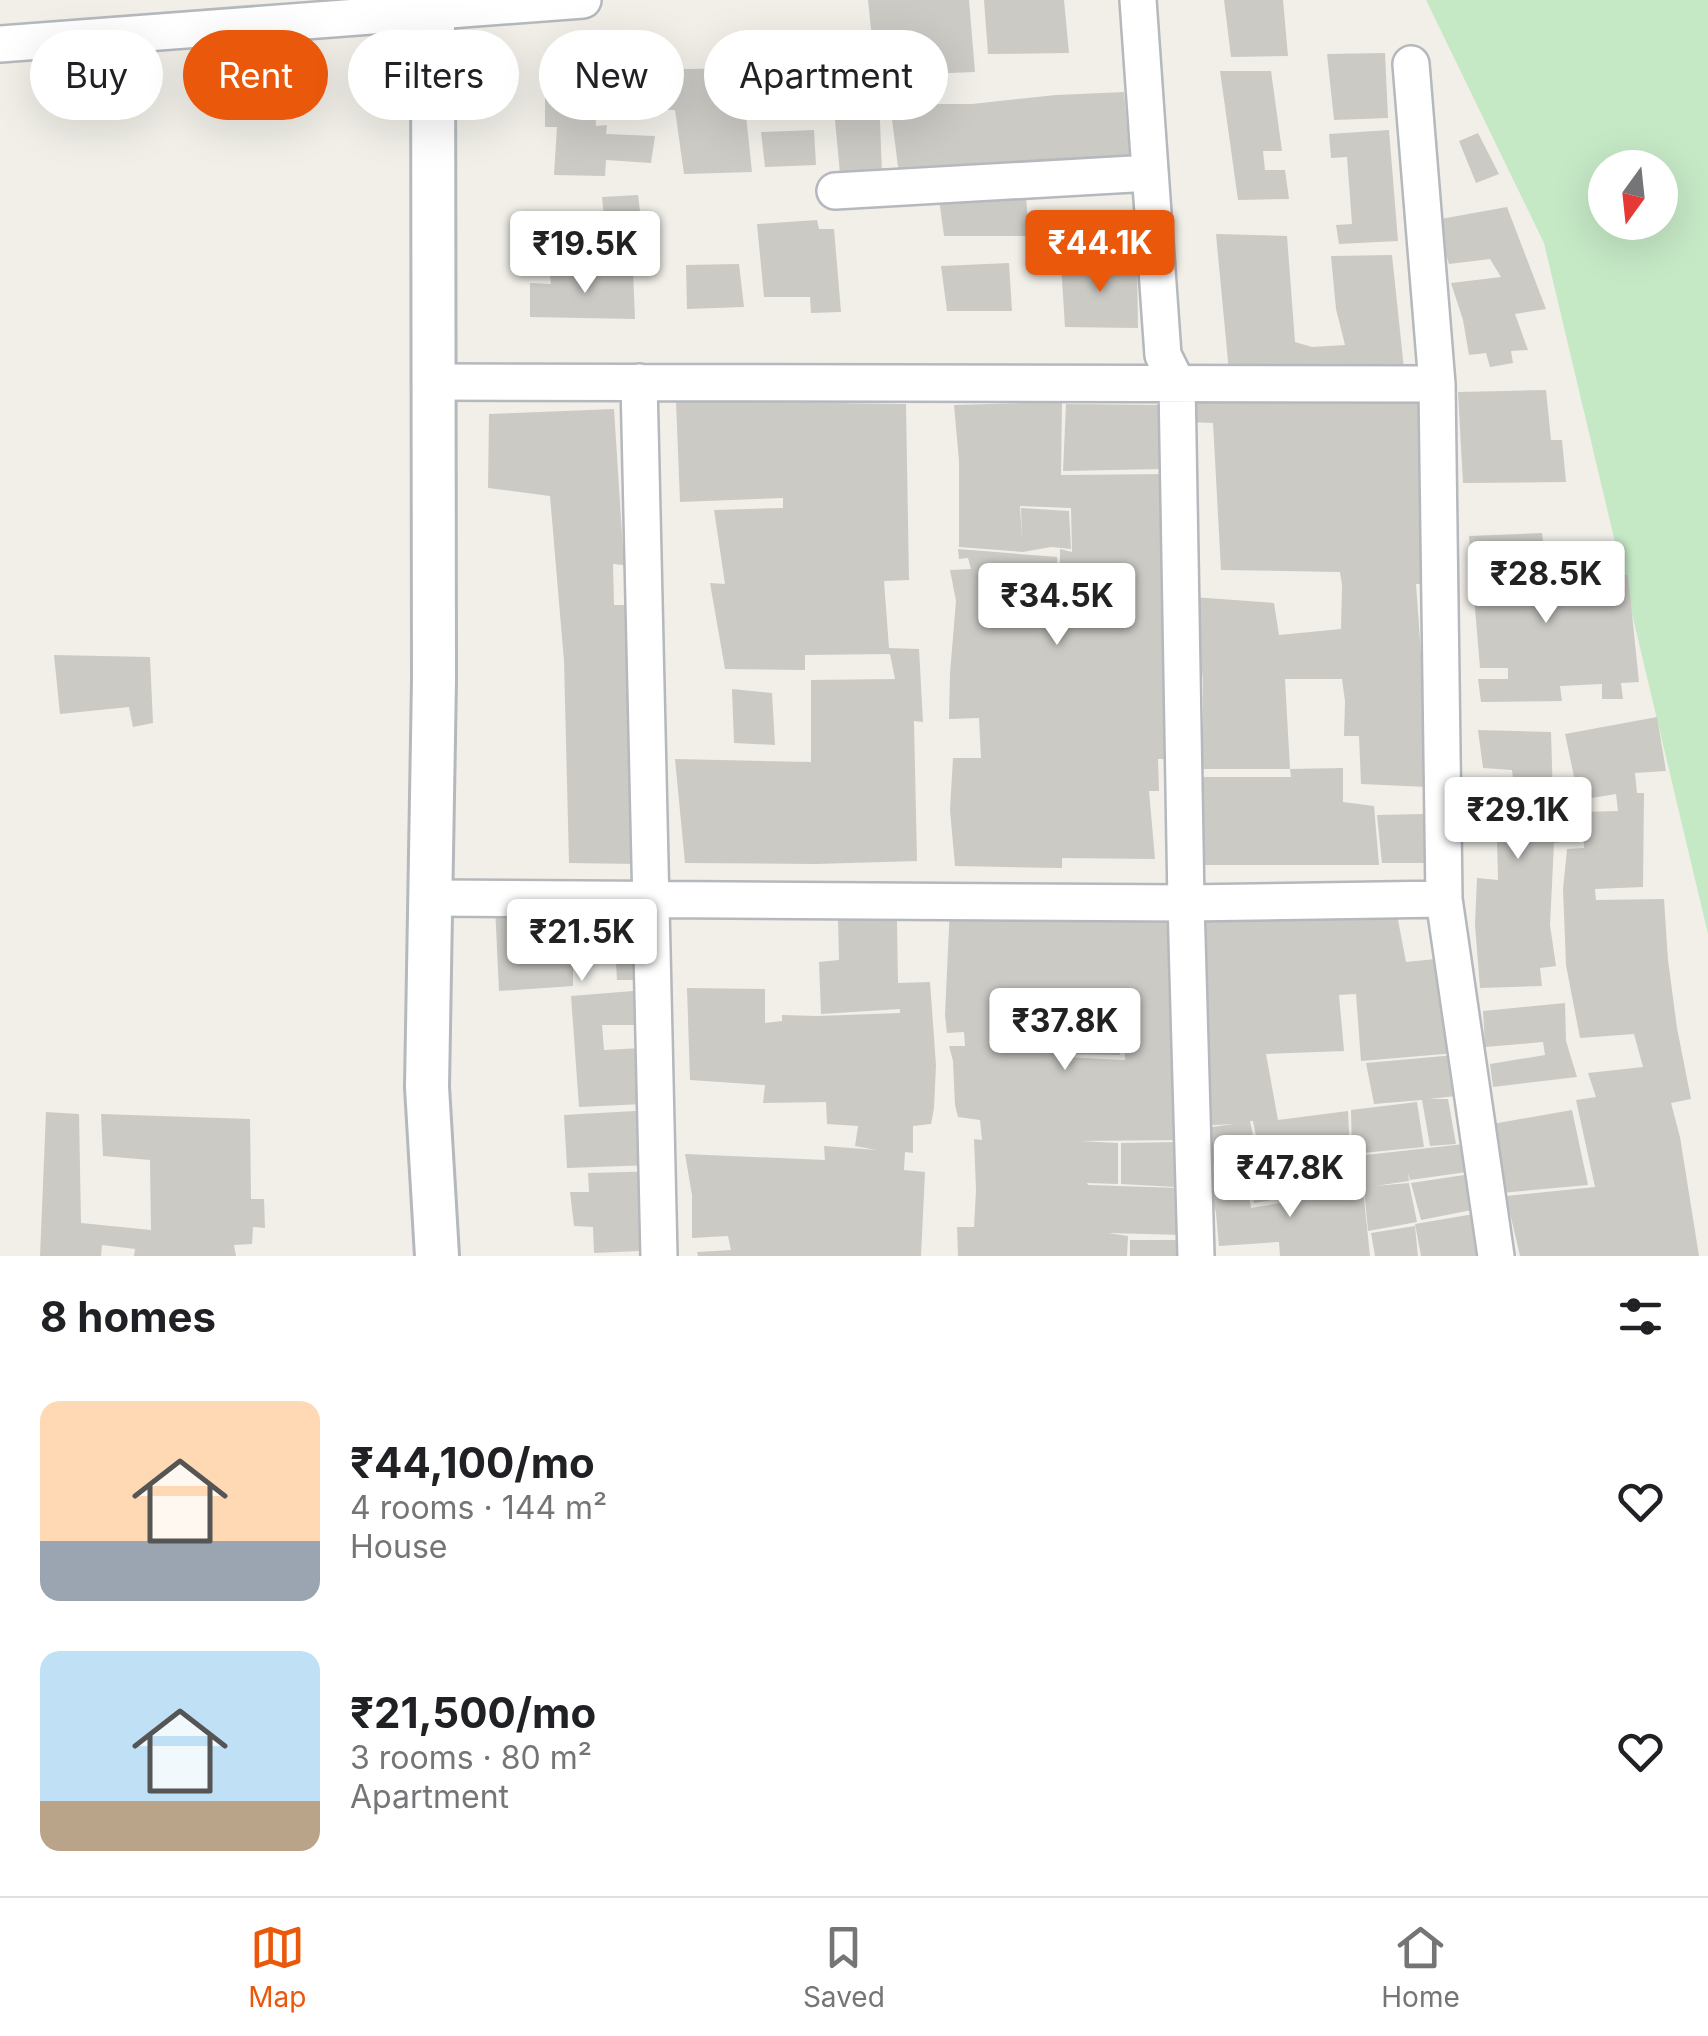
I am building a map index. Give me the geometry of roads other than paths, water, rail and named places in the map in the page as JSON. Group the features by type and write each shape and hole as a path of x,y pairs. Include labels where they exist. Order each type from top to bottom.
{"street":[{"path":"0,44 433,5 584,0"},
{"path":"1138,0 1164,355 1178,382 1196,1256"},
{"path":"433,5 434,680 428,1087 437,1256"},
{"path":"1410,64 1438,384 1444,899 1496,1256"},
{"path":"835,190 1150,173"},
{"path":"434,382 1438,384"},
{"path":"638,382 660,1256"},
{"path":"430,898 1186,903 1444,899"}]}
